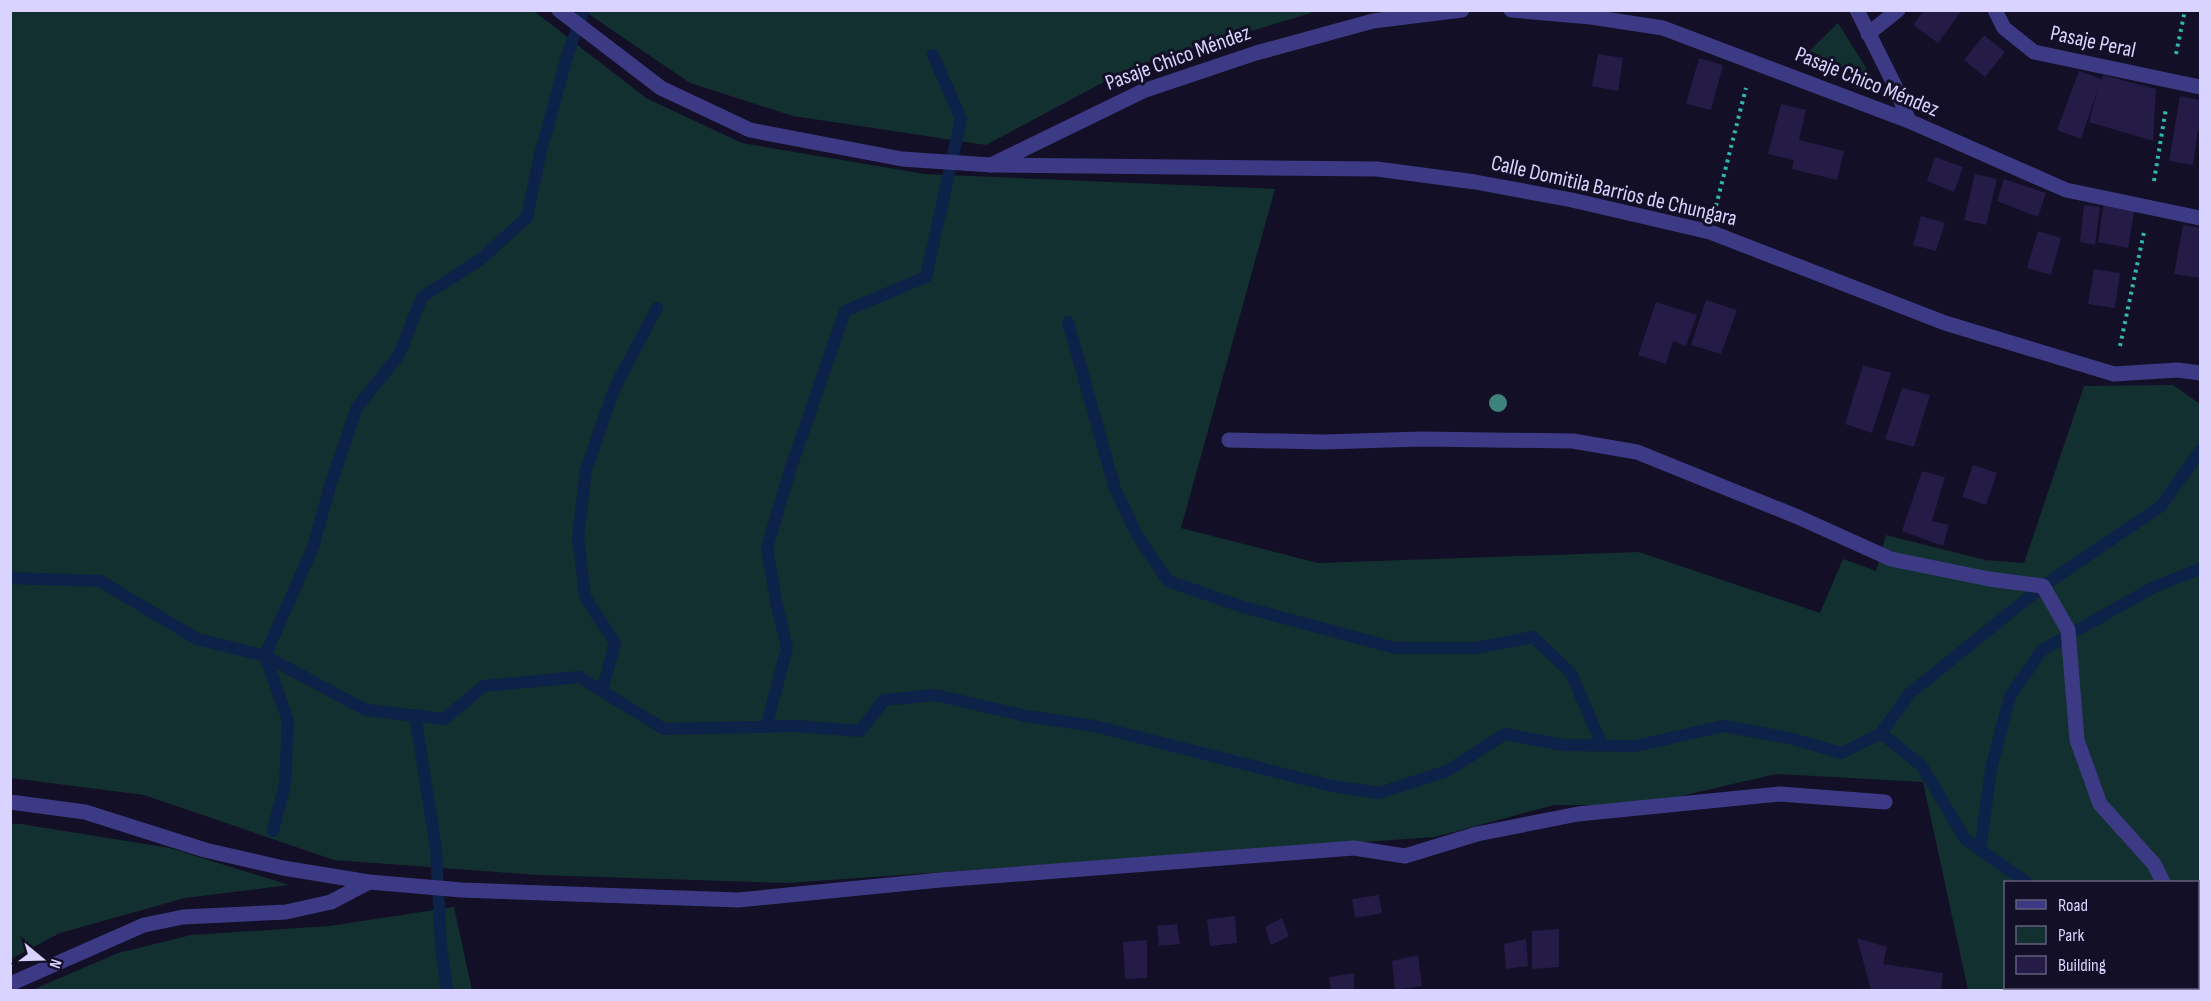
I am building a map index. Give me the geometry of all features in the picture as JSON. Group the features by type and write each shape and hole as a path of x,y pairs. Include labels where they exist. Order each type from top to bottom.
{"street":[{"name":"Calle Domitila Barrios de Chungara","path":"559,10 661,88 750,130 902,159 991,165 1377,169 1475,182 1572,200 1710,232 1945,323 2114,374 2178,370 2200,373"},
{"name":"Pasaje Chico Méndez","path":"991,165 1143,91 1256,53 1373,21 1462,10"},
{"name":"Pasaje Chico Méndez","path":"1511,10 1591,17 1663,28 1909,121 2066,190 2200,218"},
{"path":"1857,10 1895,86 1909,121"},
{"path":"1868,34 1898,10"},
{"name":"Pasaje Peral","path":"1995,10 2004,28 2034,52 2200,87"},
{"path":"2178,370 2200,384"},
{"path":"1229,440 1573,441 1637,452 1798,517 1892,559 1989,579 2043,586 2068,630 2077,740 2100,804 2154,864 2162,881"},
{"path":"10,802 85,812 205,850 283,868 369,882 462,890 738,900 940,880 1354,848 1405,856 1477,834 1578,814 1780,794 1885,802"},
{"path":"10,984 144,925 183,917 286,912 331,902 369,882"}],"path":[{"path":"1710,232 1753,61"}],"green space":[{"path":"1310,10 1311,13 1134,66 986,145 793,116 690,83 584,11"},
{"path":"11,11 534,11 646,98 742,143 925,174 1275,189 1181,528 1318,563 1639,552 1820,613 1843,559 1876,571 1886,535 1986,560 2024,563 2084,386 2173,385 2200,404 2200,990 1968,990 1923,782 1776,774 1642,805 1554,805 1435,837 788,883 538,875 334,860 144,795 11,778"},
{"path":"1838,23 1882,93 1801,59"},
{"path":"10,824 170,848 289,885 185,898 60,933 11,959"},
{"path":"454,907 472,990 32,990 118,953 191,935 329,926"}],"building":[{"path":"1924,10 1962,10 1938,43 1913,25"},
{"path":"1984,35 2005,52 1985,77 1964,60"},
{"path":"1598,54 1623,58 1618,91 1592,86"},
{"path":"1699,58 1723,65 1711,110 1686,104"},
{"path":"2079,71 2102,79 2103,75 2156,89 2153,141 2089,122 2098,89 2081,139 2057,130"},
{"path":"2180,96 2200,100 2200,130 2198,130 2193,165 2169,161"},
{"path":"1781,104 1806,110 1799,140 1844,151 1837,180 1792,169 1794,160 1768,154"},
{"path":"1935,157 1963,167 1954,192 1927,181"},
{"path":"1975,174 1997,179 1986,225 1964,220"},
{"path":"2004,179 2046,193 2038,217 1997,201"},
{"path":"2104,202 2135,208 2128,248 2098,242"},
{"path":"2084,205 2100,207 2095,245 2080,242"},
{"path":"1921,216 1945,223 1936,251 1913,245"},
{"path":"2183,225 2200,228 2200,278 2174,274"},
{"path":"2038,231 2061,238 2051,275 2027,268"},
{"path":"2094,269 2120,273 2115,308 2088,304"},
{"path":"1706,300 1737,310 1721,354 1691,345"},
{"path":"1656,302 1697,315 1686,346 1673,341 1666,364 1638,355"},
{"path":"1863,365 1891,373 1872,433 1845,424"},
{"path":"1902,388 1930,395 1914,447 1885,439"},
{"path":"1973,465 1997,473 1986,505 1962,497"},
{"path":"1922,471 1945,477 1932,521 1949,525 1943,546 1902,531"},
{"path":"1379,895 1382,913 1355,918 1352,899"},
{"path":"1235,916 1237,943 1210,946 1207,919"},
{"path":"1282,918 1289,936 1271,945 1265,927"},
{"path":"1177,924 1180,944 1159,946 1157,926"},
{"path":"1559,929 1559,967 1532,969 1532,931"},
{"path":"1857,938 1887,947 1883,964 1943,973 1941,990 1871,990"},
{"path":"1526,939 1528,966 1506,969 1504,944"},
{"path":"1147,940 1147,978 1125,979 1123,942"},
{"path":"1418,955 1422,986 1395,990 1392,961"},
{"path":"1354,973 1354,990 1331,990 1329,977"}],"waterway":[{"path":"273,831 285,784 288,720 265,656 313,547 331,483 357,407 399,355 422,297 481,259 527,217 540,155 568,53 584,10"},
{"path":"766,727 787,648 767,548 790,470 845,311 926,277 961,119 933,55"},
{"path":"602,691 615,643 585,597 578,537 586,470 615,387 657,308"},
{"path":"1068,322 1115,489 1137,535 1168,581 1243,607 1395,648 1476,648 1533,637 1571,673 1602,745"},
{"path":"10,578 100,581 197,639 265,656 366,710 444,719 484,686 579,677 664,729 797,726 860,731 884,700 935,695 1026,716 1094,726 1332,786 1379,793 1447,771 1505,734 1563,745 1636,746 1723,726 1789,738 1842,753 1881,733 1910,693 2043,586 2161,506 2200,451"},
{"path":"1980,850 1991,769 2010,696 2042,650 2154,587 2200,569"},
{"path":"415,715 436,848 441,947 447,990"},
{"path":"1881,733 1922,766 1965,839 2025,881"}]}
